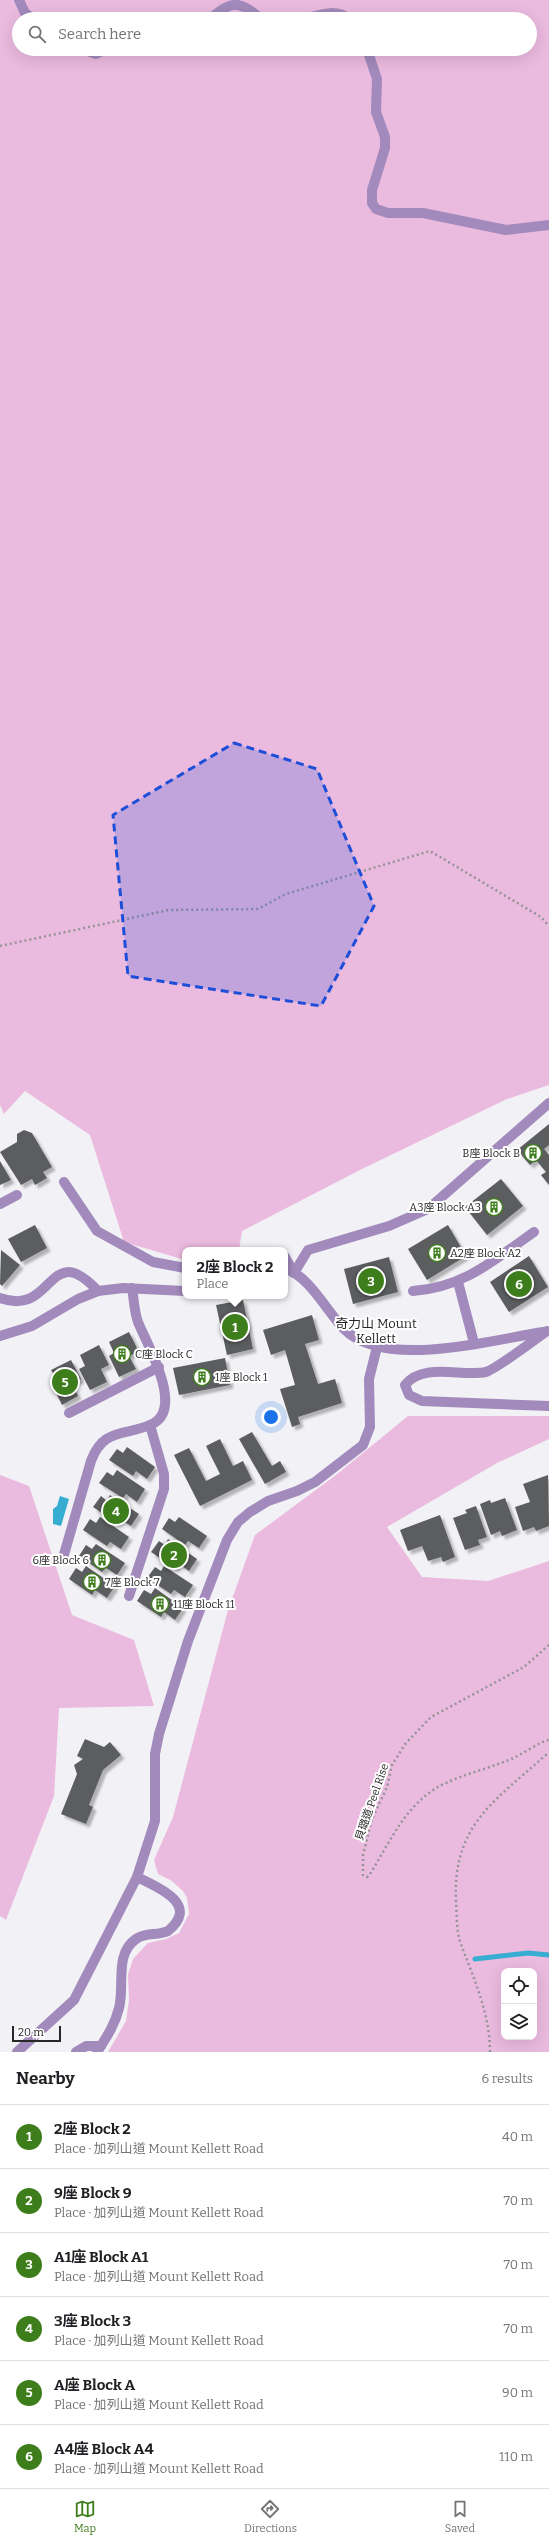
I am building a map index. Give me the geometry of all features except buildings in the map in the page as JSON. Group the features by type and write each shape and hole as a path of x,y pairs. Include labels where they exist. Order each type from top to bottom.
{"street":[{"path":"19,0 25,12"},
{"path":"218,12 227,5 238,3 251,12"},
{"path":"369,56 377,79 376,112 385,137 385,148 372,195 372,203 376,209 388,213 423,213 506,230 549,225"},
{"path":"548,1331 419,1351 377,1347 366,1344 348,1333 311,1289 290,1271 308,1250 389,1226 428,1209 549,1103"},
{"path":"64,1182 97,1231 153,1262 182,1267"},
{"path":"0,1204 17,1195"},
{"path":"413,1291 430,1290 458,1282 477,1273 534,1232"},
{"path":"0,1298 17,1301 26,1300 42,1291 58,1275 71,1272 84,1276 98,1291"},
{"path":"458,1282 474,1343"},
{"path":"0,1336 32,1326 78,1299 98,1291 132,1288 182,1291"},
{"path":"63,1558 91,1461 98,1447 117,1433 154,1422 163,1410 164,1399 159,1367 138,1322 132,1288"},
{"path":"548,1331 488,1372 423,1373 409,1380 405,1385 409,1395 422,1401 549,1406"},
{"path":"17,2052 74,2000 137,1877 155,1821 155,1754 159,1734 188,1641 227,1540 238,1522 250,1512 268,1501 297,1491 315,1482 363,1445 370,1427 369,1379 377,1347"},
{"path":"69,1413 159,1367"},
{"path":"129,1596 164,1489 164,1474 154,1422"},
{"path":"76,2052 86,2046 99,2049 112,2027 120,2006 122,1961 127,1948 144,1935 168,1931 178,1916 178,1904 171,1894 137,1877"}],"path":[{"path":"0,946 169,910 258,909 286,894 430,851 541,917 549,926"},
{"name":"貝璐道 Peel Rise","path":"549,1645 524,1668 431,1717 406,1743 392,1765 386,1787 372,1820 363,1855 363,1875 367,1877 370,1874 399,1824 427,1795 446,1782 512,1759 549,1740"},
{"path":"490,2052 488,2030 478,1988 461,1946 458,1932 456,1888 461,1853 468,1834 479,1816 549,1752"}],"highlighted area":[{"path":"234,743 317,769 374,906 321,1006 128,976 113,815"}],"shaded area":[{"path":"0,0 549,0 549,1085 507,1099 362,1169 242,1231 239,1247 182,1247 182,1259 124,1242 90,1135 25,1091 4,1114 0,1105"},
{"path":"408,1416 549,1416 549,1439 497,1463 387,1527 422,1577 488,1581 549,1561 549,2052 108,2052 126,2021 129,2000 128,1974 133,1959 148,1943 166,1939 179,1933 189,1914 187,1898 183,1891 172,1881 158,1874 154,1860 173,1817 228,1610 255,1535 336,1475"},
{"path":"0,1475 29,1486 72,1615 134,1640 154,1706 59,1708 54,1796 6,1920 0,1916"}],"water":[{"path":"60,1496 69,1499 61,1526 53,1524 53,1509 57,1506"}],"waterway":[{"path":"475,1959 528,1953 549,1955"}],"place":[{"name":"B座 Block B","path":"533,1153"},
{"name":"A3座 Block A3","path":"494,1207"},
{"name":"A2座 Block A2","path":"437,1253"},
{"name":"A1座 Block A1","path":"371,1281"},
{"name":"A4座 Block A4","path":"519,1284"},
{"name":"2座 Block 2","path":"235,1327"},
{"name":"C座 Block C","path":"122,1354"},
{"name":"1座 Block 1","path":"202,1377"},
{"name":"A座 Block A","path":"65,1382"},
{"name":"3座 Block 3","path":"116,1511"},
{"name":"9座 Block 9","path":"174,1555"},
{"name":"6座 Block 6","path":"102,1560"},
{"name":"7座 Block 7","path":"92,1582"},
{"name":"11座 Block 11","path":"160,1604"}],"district":[{"name":"奇力山 Mount Kellett","path":"376,1330"}]}
